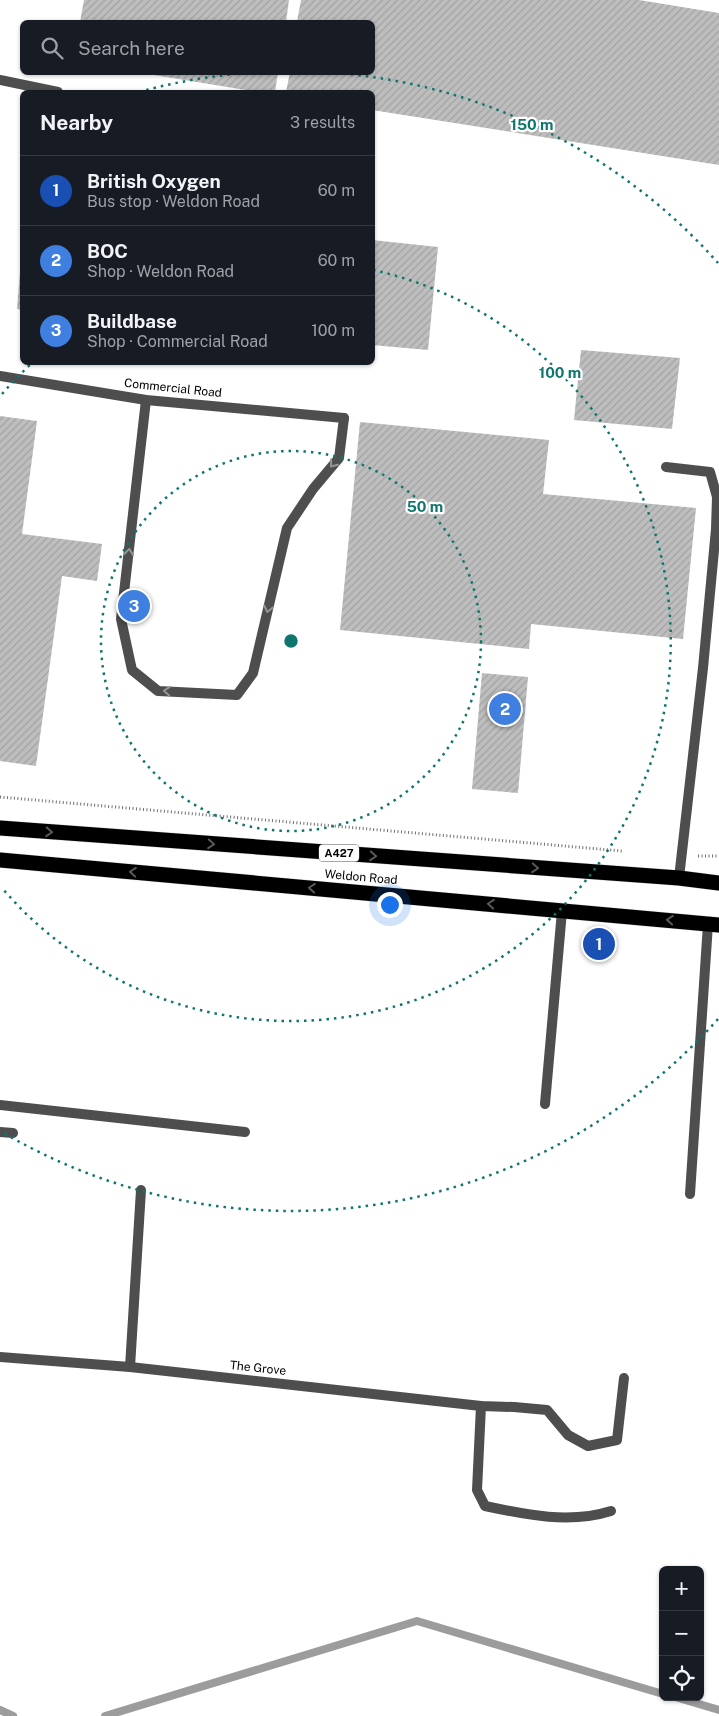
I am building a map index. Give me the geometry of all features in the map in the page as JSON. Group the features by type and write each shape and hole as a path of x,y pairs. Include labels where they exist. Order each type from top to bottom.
{"highway":[{"name":"Weldon Road","path":"0,828 678,878 719,883"},
{"name":"Weldon Road","path":"0,860 714,924"}],"street":[{"path":"0,80 48,90"},
{"name":"Commercial Road","path":"0,376 146,400 344,418 339,458 313,489 287,528 253,674 236,695 158,691 132,670 121,619 146,400"},
{"path":"666,468 710,472 717,497 716,529 703,668 678,878"},
{"path":"545,1104 562,911"},
{"path":"690,1194 714,924"},
{"path":"0,1104 245,1132"},
{"path":"0,1132 13,1133"},
{"path":"130,1366 141,1190"},
{"name":"The Grove","path":"0,1357 130,1366 480,1406 547,1410 568,1435 588,1446 618,1440 624,1378"},
{"path":"480,1406 477,1490 486,1506 547,1517 570,1518 596,1516 611,1511"}],"path":[{"path":"0,797 624,851"}],"building":[{"path":"84,0 289,0 286,20 80,20"},
{"path":"301,0 639,0 719,13 719,165 375,110 375,90 286,90 289,75 375,75 375,20 297,20"},
{"path":"154,75 278,75 275,90 245,90"},
{"path":"375,240 438,247 428,350 375,345"},
{"path":"20,273 20,310 17,309"},
{"path":"581,350 680,358 672,429 574,420"},
{"path":"0,416 37,421 22,534 102,544 97,581 62,576 36,766 0,761"},
{"path":"360,422 549,440 543,494 696,508 683,639 531,624 529,649 340,630"},
{"path":"482,673 528,677 518,793 472,789"}],"waterway":[{"path":"105,1716 417,1621 659,1693"},
{"path":"689,1701 719,1710"},
{"path":"0,1710 13,1716"}],"place":[{"name":"Buildbase","path":"134,606"},
{"name":"BOC","path":"505,709"},
{"name":"British Oxygen","path":"599,944"}]}
